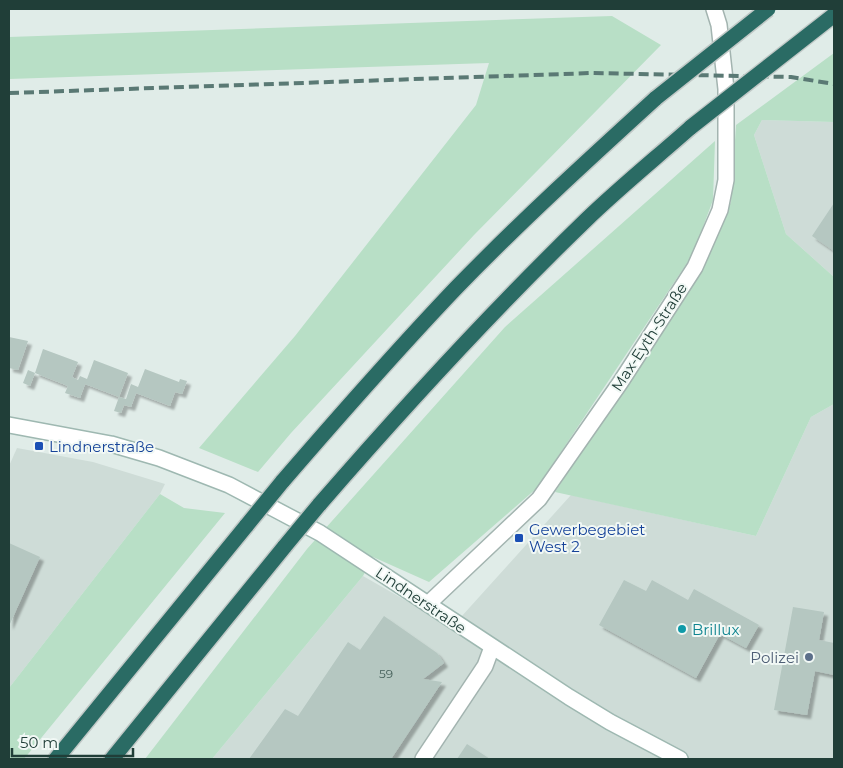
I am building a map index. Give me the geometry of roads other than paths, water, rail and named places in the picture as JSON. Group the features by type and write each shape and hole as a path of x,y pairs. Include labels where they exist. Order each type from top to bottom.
{"highway":[{"path":"56,759 282,482 368,384 457,288 555,190 656,98 768,9"},
{"path":"112,759 319,505 399,413 490,316 587,219 691,127 834,15"}],"street":[{"name":"Max-Eyth-Straße","path":"428,604 539,499 620,383 695,267 720,210 726,180 726,89 719,25 714,9"},
{"name":"Lindnerstraße","path":"9,425 111,444 159,458 202,474 320,533 492,647 610,722 680,759"},
{"path":"423,759 485,666 492,647"}],"railway":[{"path":"9,93 592,73 791,77 834,84"}],"place":[{"name":"Lindnerstraße","path":"39,446"},
{"name":"Gewerbegebiet West 2","path":"519,538"},
{"name":"Brillux","path":"682,629"},
{"name":"Polizei","path":"809,657"}]}
